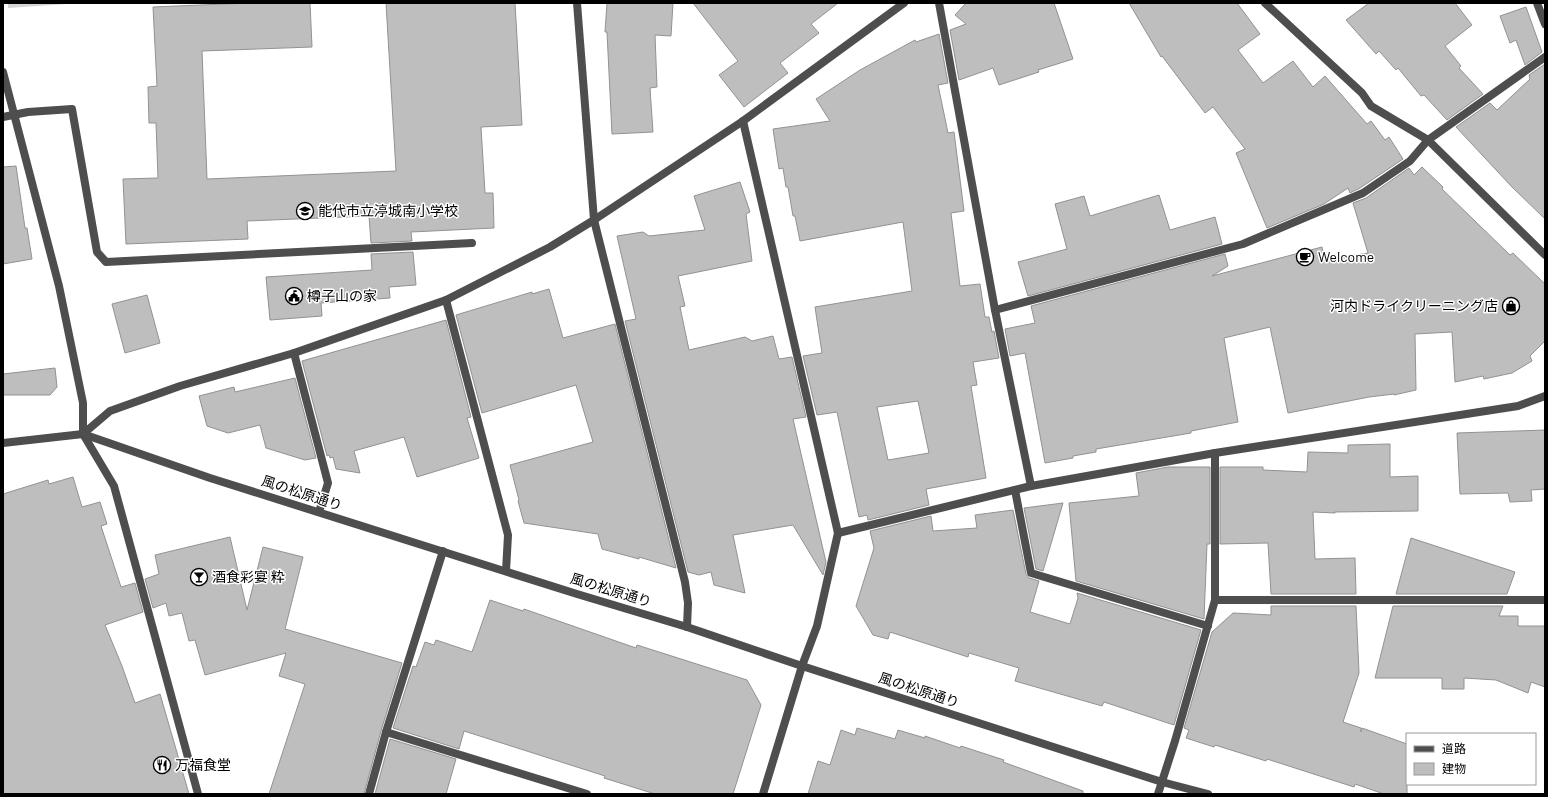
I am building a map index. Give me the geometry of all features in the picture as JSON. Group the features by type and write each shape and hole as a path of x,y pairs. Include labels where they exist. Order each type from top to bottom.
{"street":[{"path":"577,3 594,220 685,582 688,602 687,627"},
{"path":"83,434 110,411 180,386 294,353 446,300 550,247 594,220 743,121 904,3"},
{"path":"939,3 995,310 1032,486"},
{"path":"1265,3 1362,93 1371,106 1428,140 1545,255"},
{"path":"1537,3 1545,24"},
{"path":"995,310 1243,244 1363,193 1410,161 1428,140 1545,57"},
{"path":"3,72 59,286 83,403 83,434 114,486 198,794"},
{"path":"3,116 28,112 72,109 97,252 106,262 472,243"},
{"path":"743,121 838,533 817,626 802,666 763,794"},
{"path":"446,300 508,535 506,571"},
{"path":"294,353 328,483 319,512"},
{"path":"838,533 1032,486 1215,453 1518,406 1545,396"},
{"name":"風の松原通り","path":"3,443 83,434 210,478 687,627 802,666 1162,782 1208,794"},
{"path":"1158,794 1215,600 1215,453"},
{"path":"1015,490 1031,573 1208,626"},
{"path":"369,794 386,732 443,551"},
{"path":"1215,600 1545,600"},
{"path":"386,732 587,794"}],"shaded area":[{"path":"8,3 82,3 8,8"}],"building":[{"path":"249,3 310,3 312,47 202,51 207,179 396,171 386,3 515,3 522,125 481,127 485,193 493,193 494,228 411,232 412,241 371,243 369,216 247,221 248,239 126,244 123,179 158,178 156,123 149,123 148,87 157,86 153,7"},
{"path":"607,3 673,3 671,36 655,35 657,87 650,88 653,132 612,134 607,32 605,32"},
{"path":"693,3 838,3 811,24 819,33 780,63 788,73 744,107 719,75 738,61"},
{"path":"966,3 1054,3 1073,59 1038,70 1039,72 999,85 993,68 959,80 950,30 966,24 955,15"},
{"path":"1129,3 1237,3 1260,34 1238,50 1263,83 1293,61 1313,87 1325,76 1367,124 1371,121 1385,140 1389,137 1403,159 1360,188 1350,193 1348,188 1324,204 1267,228 1236,153 1245,149 1213,107 1205,113 1162,56 1161,57"},
{"path":"1369,3 1455,3 1472,25 1445,46 1461,66 1459,68 1483,94 1447,120 1424,95 1421,96 1398,68 1396,70 1379,51 1376,54 1346,20"},
{"path":"1526,7 1542,52 1525,65 1516,40 1510,43 1500,16"},
{"path":"939,34 948,83 938,85 948,133 954,132 964,211 951,213 960,286 980,284 985,317 989,317 992,332 994,331 999,358 973,362 977,385 971,386 986,478 926,489 929,505 868,520 867,515 859,517 837,412 817,415 803,356 822,353 815,307 912,291 903,222 800,241 795,216 793,216 788,187 786,187 783,168 779,169 773,129 830,121 816,99 860,70 915,40 916,42","holes":["918,401 929,453 888,460 877,407"]},
{"path":"1545,64 1545,219 1511,186 1456,127 1490,103 1497,110 1530,79 1529,75"},
{"path":"16,166 25,228 27,228 32,259 3,264 3,167"},
{"path":"1422,167 1443,187 1442,189 1510,255 1513,253 1545,284 1545,341 1530,356 1532,361 1512,373 1484,379 1483,376 1455,382 1452,332 1415,334 1416,390 1394,395 1369,397 1288,413 1270,327 1224,338 1238,422 1191,431 1191,433 1096,449 1096,452 1045,463 1025,353 1010,356 1005,329 1035,323 1031,306 1225,254 1228,266 1212,276 1322,247 1325,260 1368,253 1353,203 1366,198 1409,168 1414,175"},
{"path":"740,182 750,212 746,214 752,261 678,276 685,306 680,307 689,350 745,337 752,341 773,336 779,359 792,357 806,417 793,419 826,562 823,575 793,525 733,535 745,593 714,585 711,572 699,575 688,572 625,321 636,319 617,236 643,232 649,236 705,230 694,196"},
{"path":"1159,195 1170,230 1215,217 1222,244 1028,296 1018,262 1067,249 1055,204 1084,196 1090,216"},
{"path":"413,252 416,285 389,287 390,298 321,303 322,316 270,320 266,277 372,270 371,254"},
{"path":"549,289 563,338 615,324 676,568 639,557 639,559 602,549 598,534 524,523 510,465 593,442 576,385 482,413 456,315 532,292 532,294"},
{"path":"147,295 160,343 125,353 112,304"},
{"path":"446,320 471,417 467,418 479,458 417,477 404,437 354,451 360,473 336,469 333,457 330,458 329,455 327,456 302,361"},
{"path":"55,368 57,387 50,395 3,395 3,374"},
{"path":"295,378 316,458 305,460 266,448 260,425 228,433 207,426 199,396 234,387 235,392"},
{"path":"1545,430 1545,489 1531,490 1532,501 1510,502 1508,493 1460,494 1457,433"},
{"path":"1390,444 1390,477 1418,476 1418,511 1335,513 1313,512 1315,559 1355,558 1356,594 1271,594 1268,543 1220,544 1220,467 1263,467 1263,470 1307,472 1308,452 1348,453 1348,445"},
{"path":"1168,467 1210,467 1210,544 1207,544 1204,619 1076,581 1069,503 1139,496 1136,473"},
{"path":"73,477 82,507 100,502 107,524 101,526 121,587 135,583 143,612 105,625 135,703 160,694 189,794 3,794 3,494 48,480 49,484"},
{"path":"1063,503 1043,571 1036,569 1024,508"},
{"path":"1013,510 1026,574 1029,578 1039,581 1030,612 1070,624 1078,598 1077,593 1201,630 1174,725 1104,702 1102,706 1015,681 1019,668 969,653 968,657 890,632 888,639 873,635 856,606 874,548 870,531 931,516 933,531 977,528 975,515"},
{"path":"230,537 247,610 263,547 303,557 285,629 402,663 381,731 364,794 269,794 305,684 279,676 286,653 205,675 195,640 189,641 182,613 169,616 166,603 153,608 145,579 159,574 155,555"},
{"path":"1411,538 1515,572 1507,594 1396,594"},
{"path":"490,600 523,611 524,609 636,648 637,645 747,680 761,705 733,794 655,794 604,778 605,776 464,731 459,749 393,728 413,666 416,667 425,642 434,645 436,640 472,652"},
{"path":"1271,606 1356,606 1359,673 1343,722 1361,728 1361,732 1362,728 1406,744 1407,794 1384,794 1355,784 1354,787 1267,759 1266,761 1215,745 1214,747 1186,738 1189,730 1184,728 1212,632 1233,613 1271,615"},
{"path":"1393,606 1503,606 1499,616 1518,616 1518,626 1545,626 1545,687 1531,682 1528,693 1496,680 1464,678 1464,689 1442,689 1442,678 1375,678"},
{"path":"857,728 895,739 898,730 925,738 925,736 960,748 961,746 1004,760 1003,762 1083,791 1083,794 808,794 818,761 830,765 841,730 855,735"},
{"path":"390,739 456,759 446,794 375,794"}],"place":[{"name":"能代市立渟城南小学校","path":"305,211"},
{"name":"Welcome","path":"1305,257"},
{"name":"樽子山の家","path":"294,296"},
{"name":"河内ドライクリーニング店","path":"1511,306"},
{"name":"酒食彩宴 粋","path":"199,577"},
{"name":"万福食堂","path":"162,765"}]}
